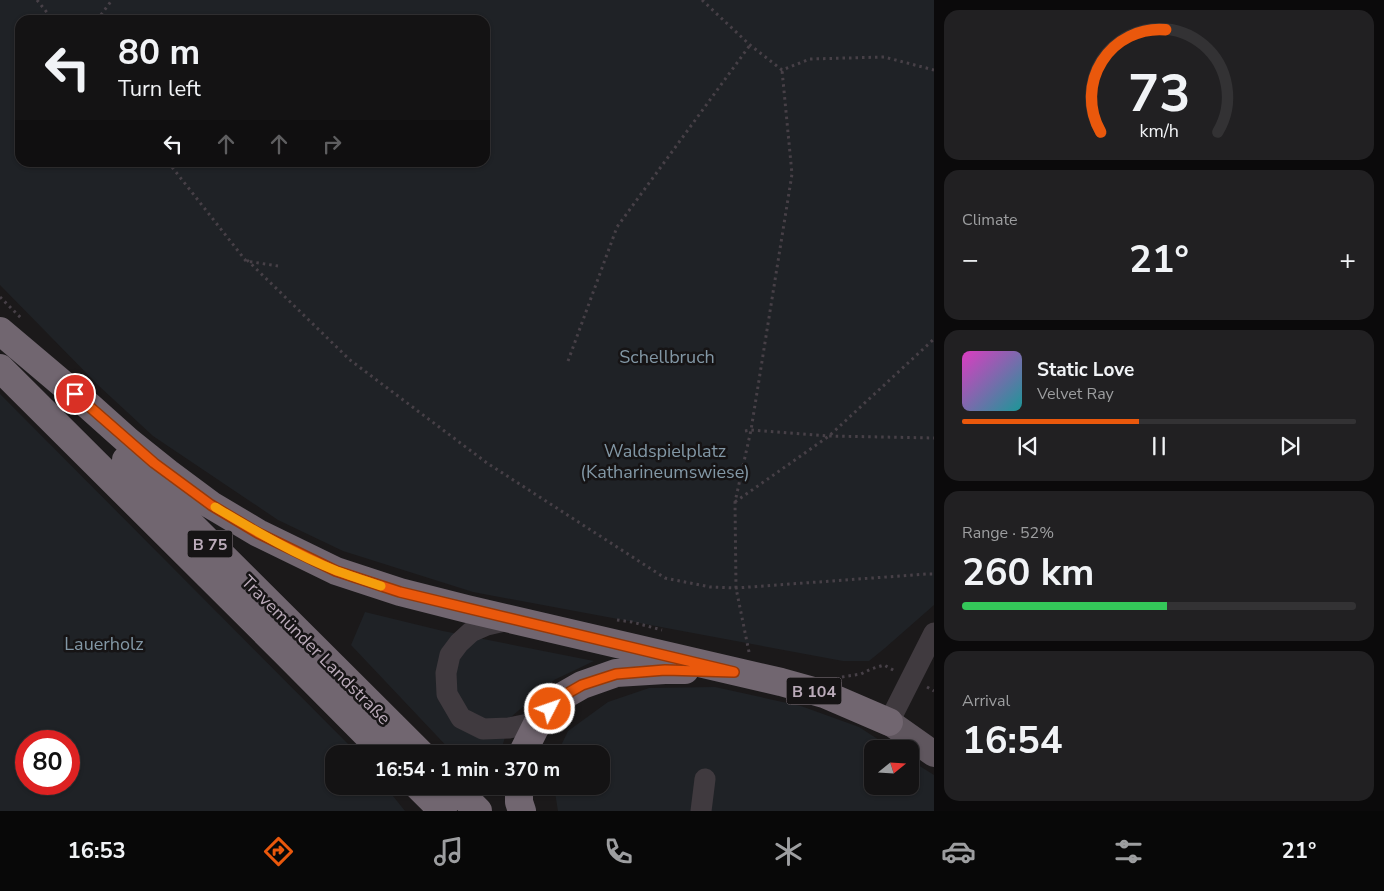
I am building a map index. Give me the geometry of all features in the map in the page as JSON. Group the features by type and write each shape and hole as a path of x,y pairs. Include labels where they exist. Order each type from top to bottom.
{"highway":[{"name":"B 104","path":"0,332 90,406 128,441 211,505 258,533 346,574 400,592 512,620 741,659 781,682 824,694 889,722"},
{"name":"Travemünder Landstraße","path":"0,332 412,745"},
{"name":"Travemünder Landstraße","path":"0,368 377,745"},
{"name":"B 104","path":"526,745 538,722 561,697 582,685 616,674 665,670 741,659"},
{"path":"420,795 432,811"},
{"path":"427,795 443,811"},
{"path":"462,795 478,811"},
{"path":"519,795 522,811"}],"main road":[{"name":"B 104","path":"889,722 934,754"}],"street":[{"path":"512,620 486,625 471,632 459,643 450,655 446,673 447,694 461,718 483,729 509,728 538,722"},
{"path":"889,722 934,633"},
{"path":"700,811 705,779"}],"path":[{"path":"37,0 49,15"},
{"path":"101,15 112,0"},
{"path":"702,0 750,45 782,70 792,174 751,430 735,502 736,588 741,659"},
{"path":"568,361 617,227 750,45"},
{"path":"782,70 810,58 884,57 934,70"},
{"path":"172,167 247,260 350,360 487,463 664,578 710,587 736,588 934,574"},
{"path":"247,260 278,266"},
{"path":"735,502 829,436 934,339"},
{"path":"745,431 829,436 934,438"},
{"path":"613,619 668,632"},
{"path":"841,678 861,674 884,665 910,679"}],"green space":[{"name":"Schellbruch","path":"0,0 934,0 934,605 869,661 843,661 473,592 343,551 278,520 153,436 99,386 0,285"},
{"name":"Lauerholz","path":"0,394 349,745 325,745 325,795 392,795 405,811 0,811"},
{"path":"365,612 443,631 594,661 554,680 511,717 503,745 445,745 351,645"},
{"path":"715,687 801,706 859,727 879,740 864,740 864,795 919,795 919,766 934,775 934,811 558,811 555,795 610,795 610,745 561,745 568,731 608,702 649,688"}],"slow traffic":[{"path":"215,507 258,533 296,552 336,571 381,586"}],"route":[{"path":"75,394 154,463 211,505 258,533 336,571 400,592 734,672 665,670 616,674 582,685 561,697 550,709"}],"park label":[{"name":"Waldspielplatz (Katharineumswiese)","path":"665,461"}]}
